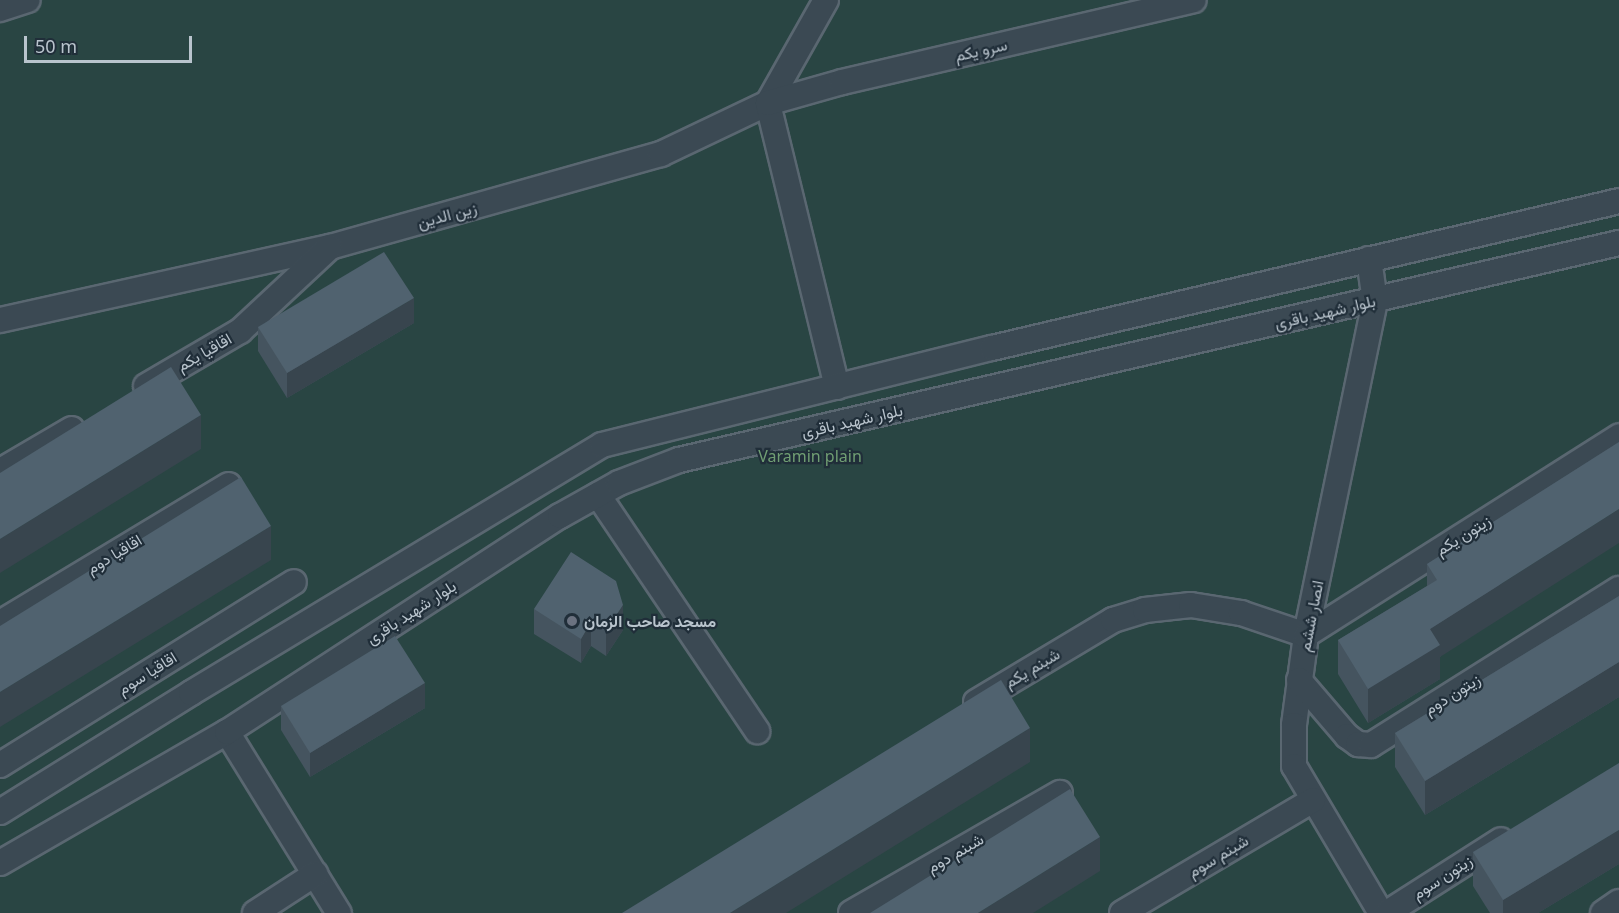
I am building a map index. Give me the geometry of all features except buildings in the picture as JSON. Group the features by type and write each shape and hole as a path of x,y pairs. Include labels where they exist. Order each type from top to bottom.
{"street":[{"path":"0,9 28,0"},
{"path":"826,0 768,103 837,387"},
{"name":"سرو یکم","path":"768,103 842,82 1194,0"},
{"name":"زین الدین","path":"0,320 330,247 635,163 661,154 768,103"},
{"path":"0,812 602,445 1369,259 1619,201"},
{"name":"بلوار شهید باقری","path":"0,862 227,732 598,495 619,483 679,460 1619,243"},
{"name":"اقاقیا یکم","path":"130,395 240,331 330,247"},
{"name":"انصار ششم","path":"1369,259 1375,301 1306,635 1294,725 1294,766 1381,913"},
{"path":"0,471 90,419"},
{"name":"زیتون یکم","path":"1306,635 1619,436"},
{"name":"اقاقیا دوم","path":"0,623 229,485"},
{"path":"598,495 757,731"},
{"name":"اقاقیا سوم","path":"0,765 294,582"},
{"name":"زیتون دوم","path":"1299,680 1347,736 1358,744 1371,745 1619,590"},
{"name":"شبنم یکم","path":"960,712 1113,620 1145,610 1191,605 1240,613 1306,635"},
{"path":"227,732 339,913"},
{"name":"شبنم دوم","path":"851,913 1060,793"},
{"name":"شبنم سوم","path":"1122,913 1313,800"},
{"name":"زیتون سوم","path":"1387,913 1522,826"},
{"path":"255,913 315,874"},
{"path":"1602,913 1619,902"}],"green space":[{"name":"Varamin plain","path":"0,0 1619,0 1619,913 0,913"}],"place":[{"name":"مسجد صاحب الزمان","path":"572,621"}]}
